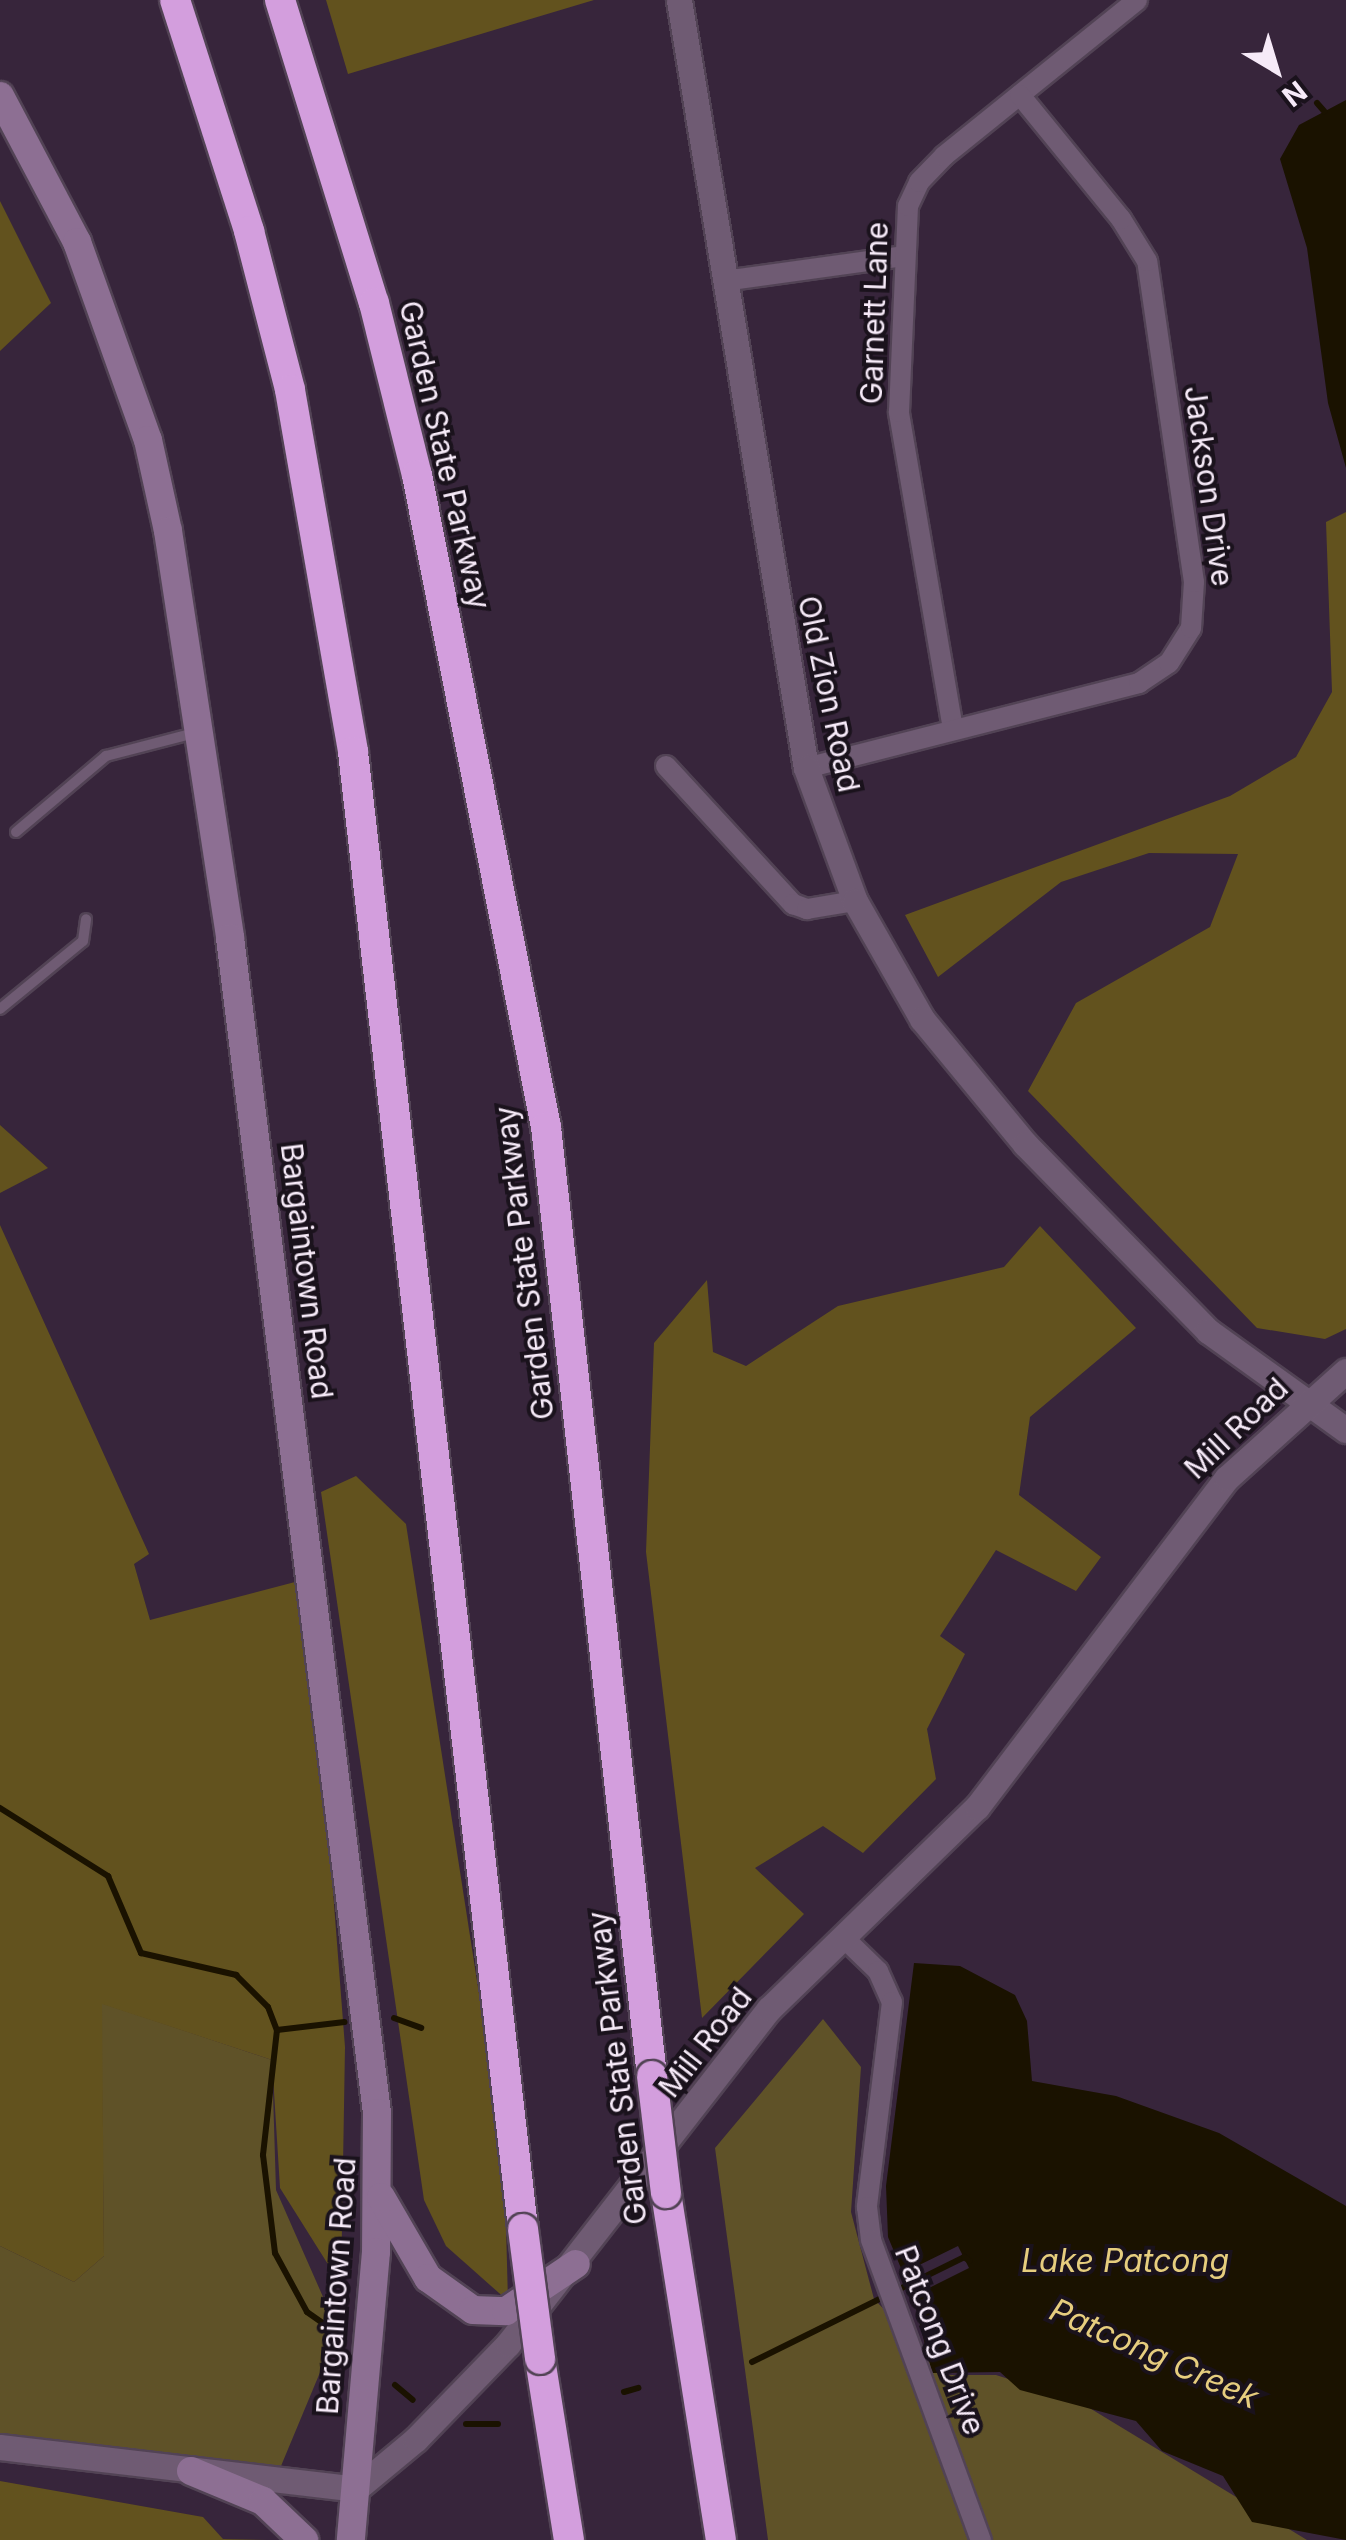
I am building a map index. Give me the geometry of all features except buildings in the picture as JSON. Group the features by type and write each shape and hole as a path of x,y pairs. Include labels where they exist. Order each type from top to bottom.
{"highway":[{"path":"175,0 244,213 290,390 353,752 523,2229 569,2540"},
{"name":"Garden State Parkway","path":"280,0 374,303 417,475 546,1126 666,2192 721,2540"}],"main road":[{"name":"Bargaintown Road","path":"0,96 76,242 129,378 159,482 199,732 302,1489 368,2022 379,2194 350,2540"},
{"path":"379,2194 428,2278 472,2310 506,2311 576,2264"},
{"path":"191,2471 264,2501 304,2540"}],"street":[{"name":"Old Zion Road","path":"679,0 806,768 855,901 922,1019 988,1103 1192,1316 1305,1404 1346,1430"},
{"name":"Garnett Lane","path":"953,729 898,412 904,224 920,182 1137,0"},
{"name":"Jackson Drive","path":"806,768 1147,680 1177,654 1195,612 1147,261 1129,229 1020,96"},
{"path":"724,281 904,256"},
{"path":"666,766 799,908 855,901"},
{"name":"Mill Road","path":"356,2488 470,2384 576,2264 769,2009 978,1807 1198,1512 1305,1404 1346,1371"},
{"name":"Patcong Drive","path":"843,1936 878,1971 891,1997 868,2207 885,2280 981,2540"},
{"path":"0,2448 356,2488"}],"lane":[{"path":"16,832 106,756 199,732"},
{"path":"0,1008 83,941 86,920"}],"shaded area":[{"path":"326,0 594,0 348,74"},
{"path":"0,201 51,303 0,351"},
{"path":"1346,512 1346,1329 1325,1339 1257,1328 1028,1091 1076,1003 1210,927 1238,854 1149,853 1061,882 938,977 905,915 1230,796 1296,757 1332,692 1326,522"},
{"path":"0,1125 48,1168 0,1193"},
{"path":"0,1225 149,1554 134,1564 150,1620 295,1582 326,1800 345,2047 341,2285 280,2188 272,2060 102,2004 104,2256 74,2282 0,2246"},
{"path":"1040,1226 1136,1328 1030,1417 1019,1495 1101,1557 1076,1591 996,1550 940,1636 965,1654 927,1729 936,1779 863,1853 823,1826 755,1868 804,1914 702,2018 646,1552 654,1343 707,1280 713,1352 746,1366 838,1306 1004,1267"},
{"path":"356,1476 406,1524 491,2071 505,2188 508,2301 446,2246 424,2200 321,1492"},
{"path":"101,2003 272,2060 276,2190 331,2315 326,2358 281,2466 0,2433 0,2246 74,2282 104,2256"},
{"path":"823,2019 861,2067 851,2212 874,2299 948,2375 996,2375 1078,2401 1307,2540 768,2540 715,2148"},
{"path":"0,2481 203,2517 223,2539 268,2540 0,2540"}],"water":[{"path":"1346,100 1346,468 1328,403 1307,248 1280,159 1299,125"},
{"name":"Lake Patcong","path":"914,1963 960,1966 1015,1995 1027,2021 1032,2081 1116,2096 1219,2133 1346,2206 1346,2540 1252,2522 1223,2476 1162,2451 1136,2421 1020,2390 1000,2372 932,2373 913,2296 969,2268 958,2246 903,2273 888,2237 886,2186"}],"waterway":[{"path":"1317,103 1324,111"},
{"name":"Patcong Creek","path":"0,1808 108,1876 141,1953 236,1975 268,2007 277,2030 263,2155 275,2253 307,2312 337,2333"},
{"path":"394,2018 421,2028"},
{"path":"277,2030 345,2022"},
{"name":"Patcong Creek","path":"752,2362 964,2257 970,2261"},
{"name":"Patcong Creek","path":"395,2385 413,2400"},
{"name":"Patcong Creek","path":"624,2392 638,2388"},
{"name":"Patcong Creek","path":"466,2424 498,2424"}]}
